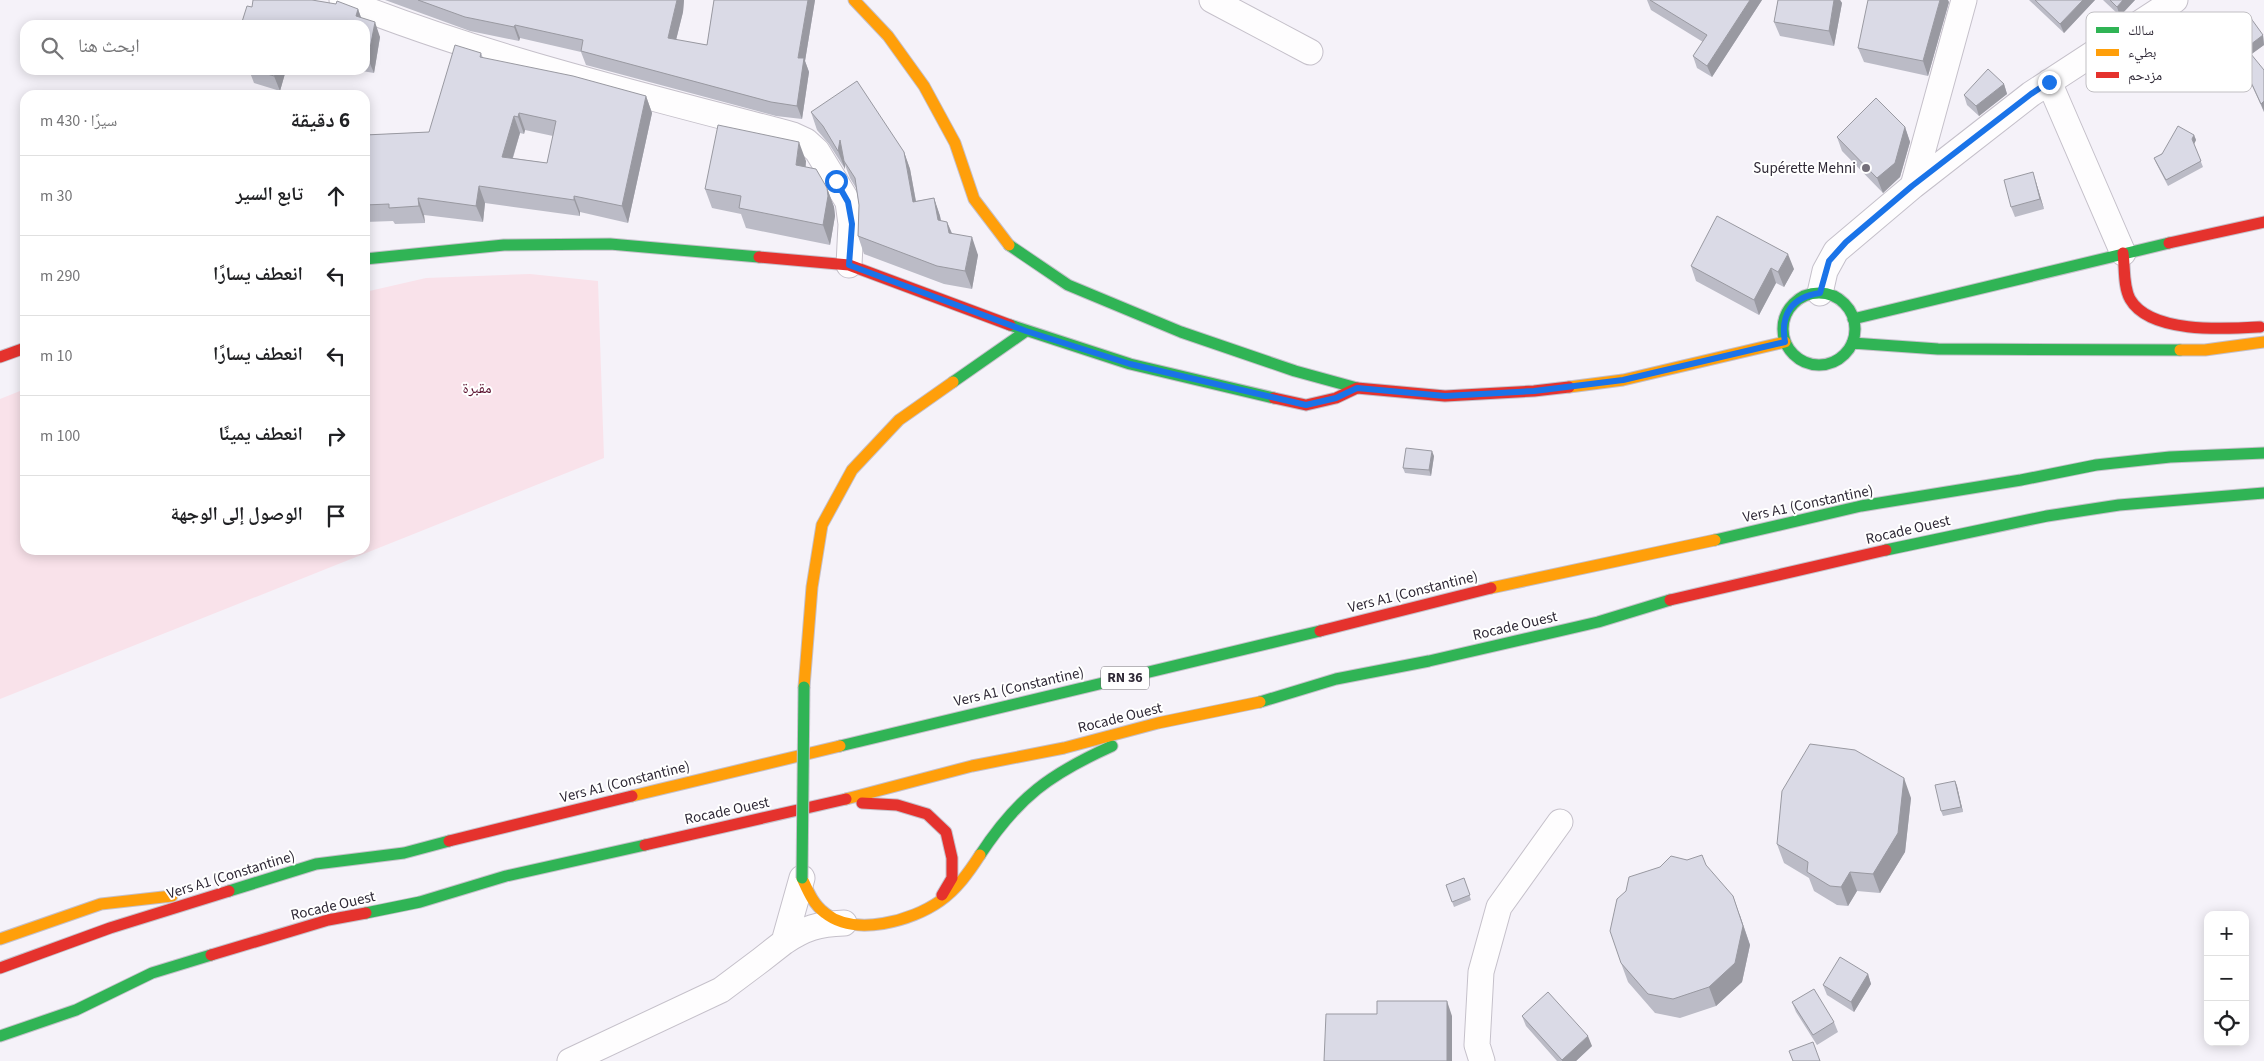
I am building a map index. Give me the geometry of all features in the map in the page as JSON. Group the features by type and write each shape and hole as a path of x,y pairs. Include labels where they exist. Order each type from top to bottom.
{"main road":[{"path":"854,0 888,36 924,86 955,143 974,199 1008,244 1068,285 1181,332 1295,371 1357,388 1445,396 1534,391 1623,380 1785,342"},
{"path":"1853,319 2123,253 2264,222"},
{"path":"370,258 504,245 610,244 849,265 1026,331 1130,364 1306,405 1336,398 1357,388"},
{"path":"2123,253 2130,299 2136,308 2151,318 2178,324 2225,329 2261,327"},
{"path":"1820,293 1831,295 1841,300 1849,309 1853,319 1854,332 1852,343 1845,354 1835,361 1824,365 1800,360 1791,352 1785,342 1784,318 1798,300 1808,295 1820,293"},
{"path":"2205,350 2261,327"},
{"path":"1026,331 899,420 852,470 822,525 812,587 804,687 802,878 816,906 823,913 844,923 886,924 907,918 931,907 951,892 1009,815 1037,788 1054,776 1158,723"},
{"path":"1852,343 1938,349 2205,350 2264,342"},
{"path":"0,357 20,350"},
{"name":"Vers A1 (Constantine)","path":"0,968 110,928 316,864 404,853 490,830 1226,655 1464,594 1624,561 1861,506 2021,480 2096,464 2170,457 2264,453"},
{"name":"Rocade Ouest","path":"0,1036 76,1010 152,972 328,920 420,902 506,876 826,804 972,766 1064,748 1158,723 1250,705 1336,679 1429,661 1598,622 1684,596 1954,534 2047,516 2119,505 2264,493"},
{"path":"826,804 898,804 927,814 946,832 952,858 952,878 942,895 931,907"},
{"path":"0,939 101,904 228,890"}],"street":[{"path":"342,0 410,25 527,62 793,135 806,141 817,151 848,202 852,224 849,265"},
{"path":"1212,0 1310,52"},
{"path":"1912,186 1964,0"},
{"path":"2157,12 2175,0"},
{"path":"1820,293 1825,271 1836,251 1912,186 2031,94 2086,58"},
{"path":"2049,82 2123,253"},
{"path":"1482,1061 1477,1045 1481,972 1499,906 1560,822"},
{"path":"784,942 802,878"},
{"path":"570,1061 721,990 802,930 844,923"}],"green space":[{"name":"مقبرة","path":"530,274 598,281 604,458 370,551 370,291 426,278"},
{"name":"مقبرة","path":"20,391 20,555 361,555 0,699 0,399"}],"building":[{"path":"253,0 312,0 336,4 337,1 358,9 356,16 369,20 243,20 247,6 252,7"},
{"path":"418,0 677,0 668,38 707,45 714,0 808,0 798,58 804,58 797,106 771,102 581,51 583,40 515,25 514,27 465,17"},
{"path":"1650,0 1750,0 1707,66 1693,56 1707,35"},
{"path":"1778,0 1834,0 1829,31 1774,22"},
{"path":"1868,0 1940,0 1923,61 1858,48"},
{"path":"2035,0 2083,0 2060,24"},
{"path":"2110,0 2123,0 2117,7"},
{"path":"370,20 375,22 370,48"},
{"path":"2252,20 2263,35 2252,43"},
{"path":"455,45 481,53 480,57 573,76 646,96 622,206 574,196 574,200 479,186 476,206 418,198 419,206 389,208 389,204 370,205 370,135 429,132","holes":["519,113 556,121 547,163 502,157 514,116 518,117"]},
{"path":"2252,55 2264,70 2264,101 2261,104 2252,84"},
{"path":"1988,69 2004,84 1976,106 1964,95"},
{"path":"857,81 904,152 913,202 934,198 938,220 947,222 949,233 972,237 965,271 937,266 858,236 859,205 855,178 844,161 840,140 838,151 823,126 811,112"},
{"path":"1876,98 1905,127 1895,163 1877,178 1837,137"},
{"path":"718,125 799,142 796,165 816,169 827,188 828,196 823,225 739,208 741,196 705,189"},
{"path":"2178,126 2194,135 2192,139 2201,161 2166,180 2154,158 2162,154"},
{"path":"2033,172 2040,199 2011,207 2004,180"},
{"path":"1717,216 1788,254 1778,272 1771,268 1754,300 1691,266"},
{"path":"1406,448 1432,451 1429,470 1403,468"},
{"path":"1810,744 1855,750 1904,778 1898,833 1873,874 1850,872 1841,887 1830,886 1807,872 1808,862 1777,844 1782,791"},
{"path":"1955,781 1961,807 1941,811 1935,785"},
{"path":"1702,855 1706,865 1733,896 1743,926 1735,963 1709,987 1673,999 1648,994 1621,963 1610,931 1617,899 1626,891 1629,877 1660,867 1671,856 1687,860"},
{"path":"1464,878 1470,895 1452,902 1446,885"},
{"path":"1840,957 1868,974 1851,1002 1823,985"},
{"path":"1814,989 1834,1022 1813,1035 1792,1002"},
{"path":"1548,992 1588,1036 1562,1060 1522,1016"},
{"path":"1377,1001 1447,1001 1447,1061 1324,1061 1326,1014 1377,1014"},
{"path":"1813,1042 1820,1061 1793,1061 1789,1051"}],"traffic: fast":[{"path":"1853,319 2169,243"},
{"path":"370,258 504,245 610,244 759,257"},
{"path":"1009,245 1068,285 1181,332 1295,371 1357,388"},
{"path":"1819,293 1839,299 1849,309 1855,329 1849,349 1839,359 1819,365 1799,359 1789,349 1783,329 1789,309 1799,299 1819,293"},
{"path":"1010,325 1130,364 1274,398"},
{"path":"953,382 1026,331"},
{"path":"1852,343 1938,349 2180,350"},
{"path":"1715,540 1861,506 2021,480 2096,465 2170,457 2264,453"},
{"path":"1886,550 2047,516 2119,505 2264,493"},
{"path":"1260,702 1336,679 1429,661 1598,622 1670,600"},
{"path":"840,746 1320,631"},
{"path":"802,878 804,687"},
{"path":"980,855 1008,817 1037,789 1090,756 1112,746"},
{"path":"229,891 316,864 404,853 449,841"},
{"path":"366,913 420,902 506,876 645,845"},
{"path":"0,1036 76,1010 152,973 211,955"}],"traffic: slow":[{"path":"854,0 888,36 924,86 955,143 974,199 1009,245"},
{"path":"1569,387 1623,380 1785,342"},
{"path":"2180,350 2205,350 2264,342"},
{"path":"804,687 812,587 822,525 852,470 899,420 953,382"},
{"path":"1491,588 1715,540"},
{"path":"846,799 972,766 1064,748 1158,723 1260,702"},
{"path":"632,796 840,746"},
{"path":"802,878 817,906 837,920 852,924 883,924 914,915 940,901 957,886 980,855"},
{"path":"0,939 101,904 172,896"}],"traffic: jam":[{"path":"2169,243 2264,222"},
{"path":"2123,253 2125,282 2130,299 2140,310 2154,318 2171,324 2189,327 2260,327"},
{"path":"759,257 849,265 1010,325"},
{"path":"0,357 20,350"},
{"path":"1274,398 1306,405 1336,398 1357,388 1445,396 1569,387"},
{"path":"1670,600 1886,550"},
{"path":"1320,631 1491,588"},
{"path":"449,841 632,796"},
{"path":"645,845 846,799"},
{"path":"862,803 897,805 927,814 946,832 952,858 952,878 942,895"},
{"path":"0,968 110,928 229,891"},
{"path":"211,955 328,920 366,913"}],"place":[{"name":"Supérette Mehni","path":"1866,168"}],"route":[{"path":"836,181 848,202 852,224 849,265 1026,331 1130,364 1306,405 1336,398 1357,388 1445,396 1534,391 1623,380 1785,342 1784,318 1798,300 1808,295 1820,293 1825,271 1836,251 1912,186 2049,82"}]}
